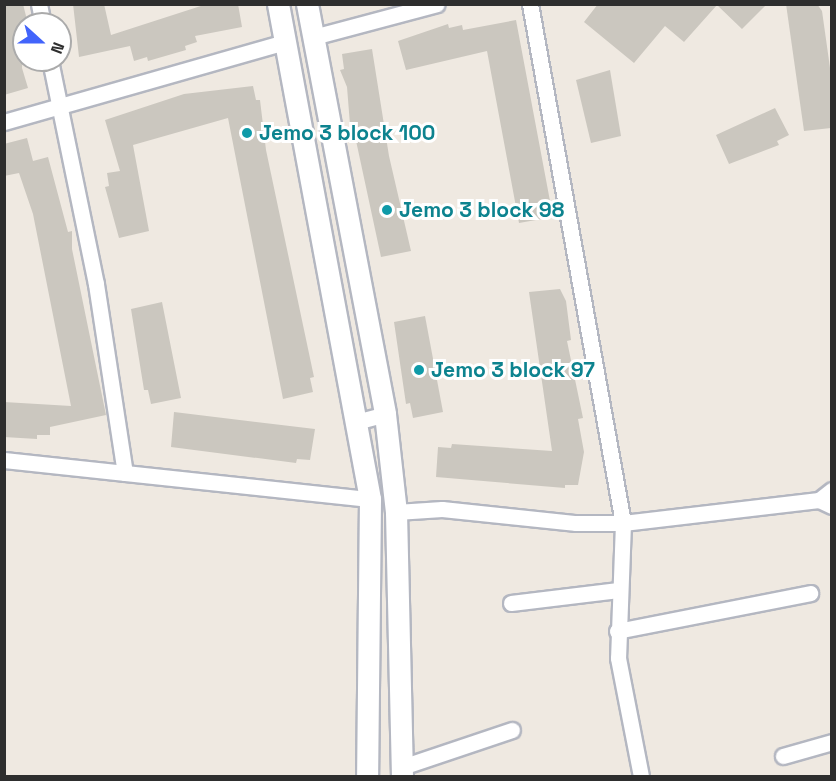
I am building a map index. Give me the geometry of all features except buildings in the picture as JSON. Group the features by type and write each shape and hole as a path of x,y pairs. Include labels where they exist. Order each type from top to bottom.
{"street":[{"path":"278,4 370,499 367,777"},
{"path":"307,4 385,414 396,512 402,772 512,730"},
{"path":"313,38 437,4"},
{"path":"530,4 623,522 617,631 641,777"},
{"path":"4,122 284,42"},
{"path":"52,72 96,284 125,473"},
{"path":"356,422 385,414"},
{"path":"4,460 370,499"},
{"path":"396,512 442,509 576,523 623,522 825,503 831,490"},
{"path":"511,603 618,590"},
{"path":"617,631 810,593"},
{"path":"783,756 831,742"}],"place":[{"name":"Jemo 3 block 100","path":"247,133"},
{"name":"Jemo 3 block 98","path":"387,210"},
{"name":"Jemo 3 block 97","path":"419,370"}]}
